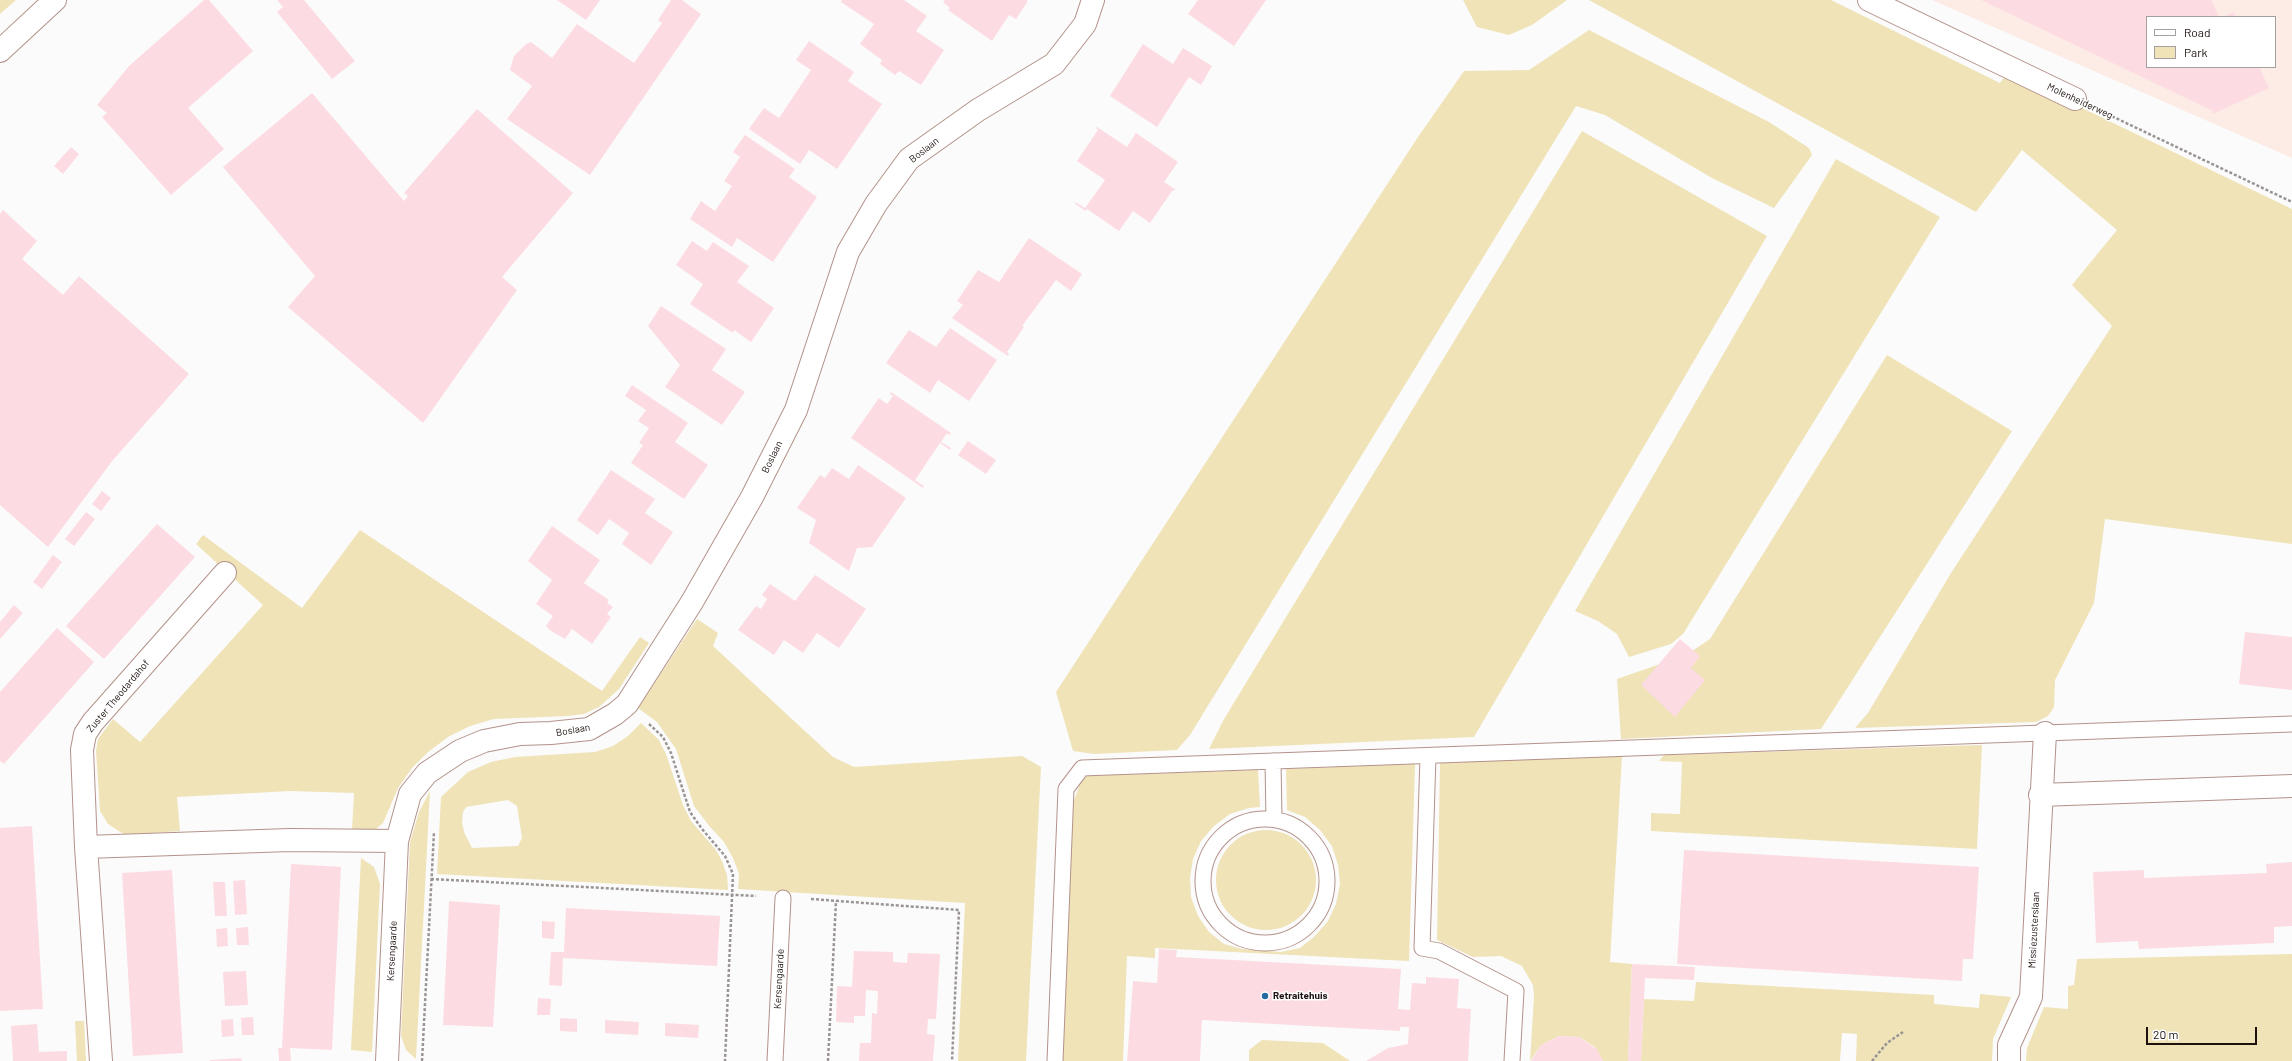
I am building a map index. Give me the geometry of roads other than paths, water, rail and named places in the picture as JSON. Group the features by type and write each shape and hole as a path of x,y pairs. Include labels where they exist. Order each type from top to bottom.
{"street":[{"path":"0,51 55,0"},
{"name":"Boslaan","path":"397,841 410,794 427,773 460,751 484,741 520,734 551,734 589,729 614,714 627,704 692,602 752,497 796,410 848,252 876,204 909,160 978,110 1054,64 1085,24 1093,0"},
{"name":"Molenheiderweg","path":"1869,0 2075,99"},
{"name":"Zuster Theodardahof","path":"101,1061 86,847 82,750 85,734 93,722 225,573"},
{"name":"Missiezusterslaan","path":"2009,1061 2010,1045 2031,997 2040,795 2045,733"},
{"path":"2040,795 2292,786"},
{"path":"86,847 290,840 397,841"},
{"name":"Kersengaarde","path":"386,1061 397,841"}],"lane":[{"path":"1055,1061 1066,789 1082,768 2292,724"},
{"path":"1428,756 1422,948 1439,951 1516,992 1512,1061"},
{"path":"1273,762 1274,820"},
{"path":"1261,819 1274,820 1295,827 1309,838 1320,852 1324,863 1327,886 1323,904 1302,932 1286,940 1268,944 1251,943 1234,936 1220,925 1210,911 1203,894 1202,877 1206,859 1215,843 1228,831 1243,823 1261,819"},
{"name":"Kersengaarde","path":"775,1061 783,898"}],"place":[{"name":"Retraitehuis","path":"1265,996"}]}
